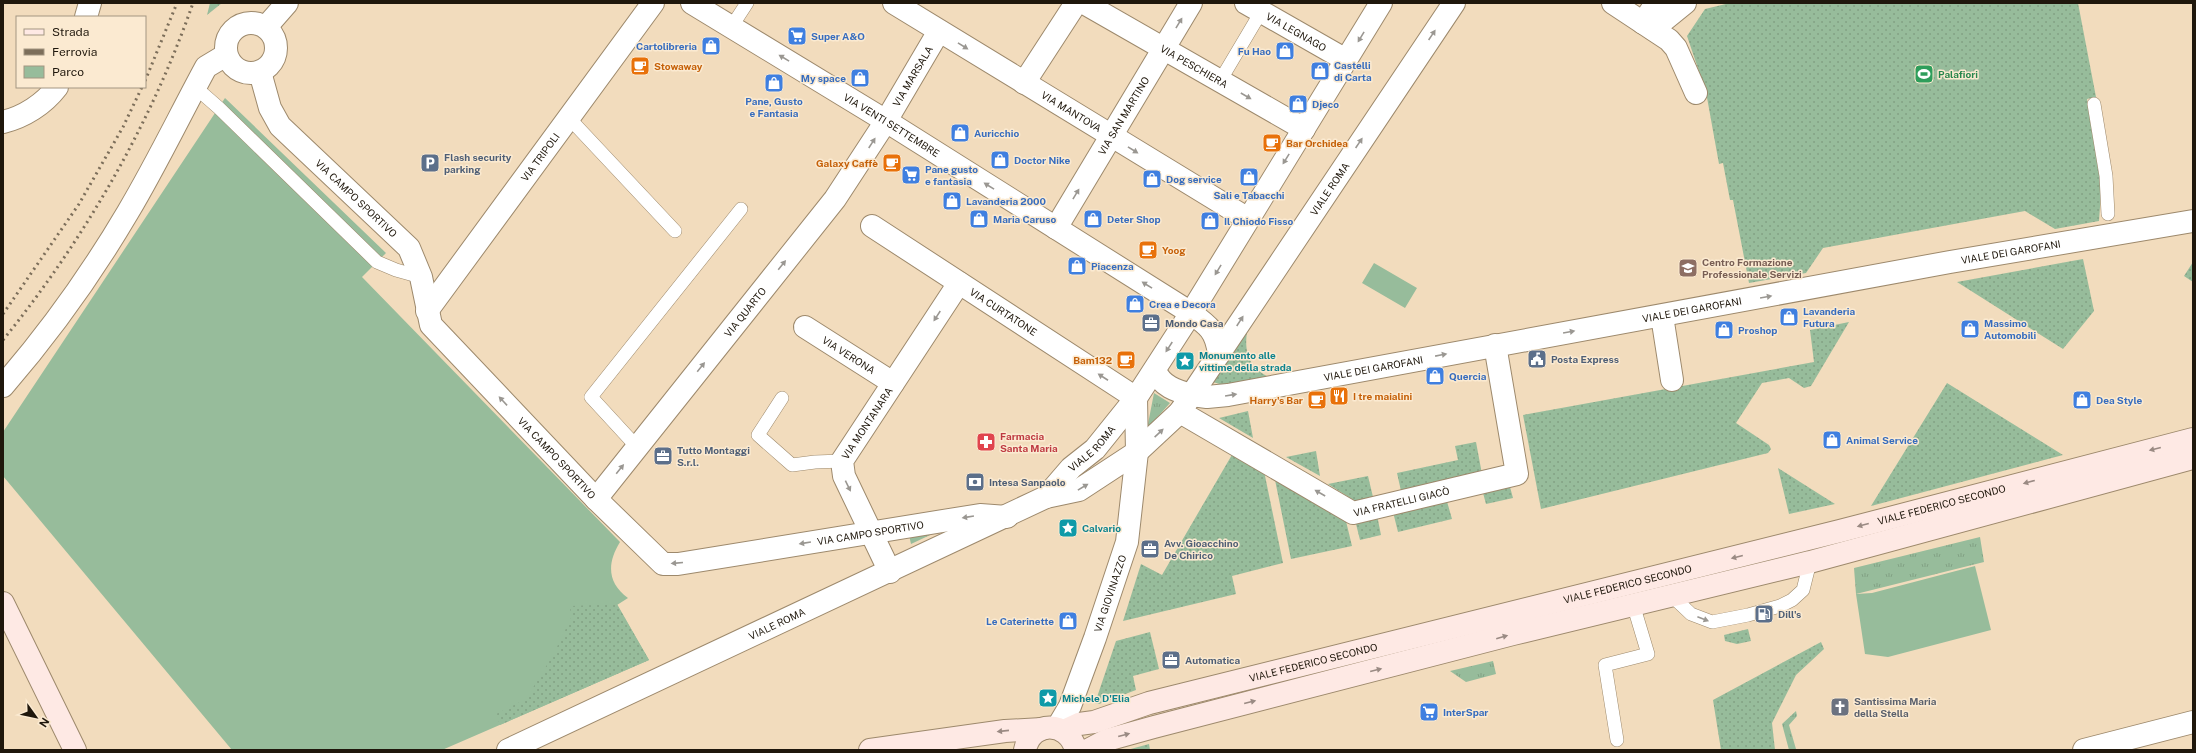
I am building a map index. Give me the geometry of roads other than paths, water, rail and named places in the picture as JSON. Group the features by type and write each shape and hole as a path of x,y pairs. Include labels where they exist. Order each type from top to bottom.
{"main road":[{"name":"VIALE FEDERICO SECONDO","path":"870,750 1005,731 1054,729 1094,722 1149,703 1840,531 2193,439"},
{"name":"VIALE FEDERICO SECONDO","path":"1088,750 1107,740 1154,727 1633,604 1672,596 1810,562 2193,458"},
{"path":"3,603 74,750"},
{"path":"1025,750 1030,738 1054,729 1070,736 1076,750"}],"street":[{"path":"86,16 90,3"},
{"path":"266,28 286,3"},
{"name":"VIA TRIPOLI","path":"427,311 653,3"},
{"name":"VIA VENTI SETTEMBRE","path":"692,3 886,121 1191,313"},
{"name":"VIA MANTOVA","path":"894,3 1248,219"},
{"path":"1024,83 1076,3"},
{"name":"VIA PESCHIERA","path":"1084,3 1304,129"},
{"name":"VIA SAN MARTINO","path":"1056,228 1191,3"},
{"name":"VIALE ROMA","path":"1046,497 1071,468 1095,449 1136,398 1155,370 1381,3"},
{"name":"VIALE ROMA","path":"508,750 1007,517 1046,497 1079,490 1137,452 1186,403 1454,3"},
{"path":"1613,3 1669,40 1676,48 1696,93"},
{"path":"1648,26 1656,3"},
{"path":"1648,26 1685,3"},
{"name":"VIA LEGNAGO","path":"1254,7 1346,60"},
{"path":"251,22 266,28 273,36 276,47 272,62 260,72 252,74 243,73 230,62 226,55 227,39 236,27 251,22"},
{"name":"VIA MARSALA","path":"886,121 939,31"},
{"path":"3,386 66,308 99,259 128,211 206,67 226,55"},
{"name":"VIA CAMPO SPORTIVO","path":"260,72 270,108 280,126 409,248 421,277 431,325 596,499 663,564 678,564 980,515 1007,517"},
{"path":"3,122 12,120 36,108 57,88"},
{"name":"VIA QUARTO","path":"596,499 835,199 886,121"},
{"name":"VIALE DEI GAROFANI","path":"1186,403 1211,397 1662,316 1950,262 2193,222"},
{"name":"VIA CURTATONE","path":"872,226 1136,398"},
{"name":"VIA MONTANARA","path":"890,572 844,476 842,461 958,283"},
{"path":"1191,313 1208,325 1215,333 1219,354"},
{"path":"1662,316 1672,380"},
{"name":"VIA VERONA","path":"805,327 893,383"},
{"name":"VIA FRATELLI GIACÒ","path":"1186,403 1353,513 1517,474 1495,345"},
{"path":"1155,370 1160,379 1186,403"},
{"path":"1136,398 1137,452"},
{"name":"VIA GIOVINAZZO","path":"1054,729 1070,706 1095,638 1127,542 1137,452"},
{"path":"2084,750 2193,722"}],"lane":[{"path":"732,26 748,3"},
{"path":"1220,81 1254,7"},
{"path":"195,87 219,108 377,262 396,270 421,277"},
{"path":"2094,104 2106,176 2108,214"},
{"path":"569,118 675,231"},
{"path":"637,447 591,397 741,209"},
{"path":"782,398 758,435 792,466 815,462 842,461"},
{"path":"1672,596 1691,614 1712,622 1748,615 1780,606 1792,600 1803,590 1810,562"},
{"path":"1617,740 1605,665 1648,654 1633,604"}],"railway":[{"path":"146,79 177,3"},
{"path":"3,340 33,302 61,262 113,179 157,93 193,3"},
{"path":"3,314 79,204 123,127 142,88"}],"place":[{"name":"Super A&O","path":"797,36"},
{"name":"Cartolibreria","path":"711,46"},
{"name":"Fu Hao","path":"1285,51"},
{"name":"Stowaway","path":"640,66"},
{"name":"Castelli di Carta","path":"1320,71"},
{"name":"Palafiori","path":"1924,74"},
{"name":"My space","path":"860,78"},
{"name":"Pane, Gusto e Fantasia","path":"774,83"},
{"name":"Djeco","path":"1298,104"},
{"name":"Auricchio","path":"960,133"},
{"name":"Bar Orchidea","path":"1272,143"},
{"name":"Doctor Nike","path":"1000,160"},
{"name":"Flash security parking","path":"430,163"},
{"name":"Galaxy Caffè","path":"892,163"},
{"name":"Pane gusto e fantasia","path":"911,175"},
{"name":"Sali e Tabacchi","path":"1249,177"},
{"name":"Dog service","path":"1152,179"},
{"name":"Lavanderia 2000","path":"952,201"},
{"name":"Maria Caruso","path":"979,219"},
{"name":"Deter Shop","path":"1093,219"},
{"name":"Il Chiodo Fisso","path":"1210,221"},
{"name":"Yoog","path":"1148,250"},
{"name":"Piacenza","path":"1077,266"},
{"name":"Centro Formazione Professionale Servizi","path":"1688,268"},
{"name":"Crea e Decora","path":"1135,304"},
{"name":"Lavanderia Futura","path":"1789,317"},
{"name":"Mondo Casa","path":"1151,323"},
{"name":"Massimo Automobili","path":"1970,329"},
{"name":"Proshop","path":"1724,330"},
{"name":"Posta Express","path":"1537,359"},
{"name":"Bam132","path":"1126,360"},
{"name":"Monumento alle vittime della strada","path":"1185,361"},
{"name":"Quercia","path":"1435,376"},
{"name":"I tre maialini","path":"1339,396"},
{"name":"Harry's Bar","path":"1317,400"},
{"name":"Dea Style","path":"2082,400"},
{"name":"Animal Service","path":"1832,440"},
{"name":"Farmacia Santa Maria","path":"986,442"},
{"name":"Tutto Montaggi S.r.l.","path":"663,456"},
{"name":"Intesa Sanpaolo","path":"975,482"},
{"name":"Calvario","path":"1068,528"},
{"name":"Avv. Gioacchino De Chirico","path":"1150,549"},
{"name":"Dill's","path":"1764,614"},
{"name":"Le Caterinette","path":"1068,621"},
{"name":"Automatica","path":"1171,660"},
{"name":"Michele D'Elia","path":"1048,698"},
{"name":"Santissima Maria della Stella","path":"1840,707"},
{"name":"InterSpar","path":"1429,712"}]}
